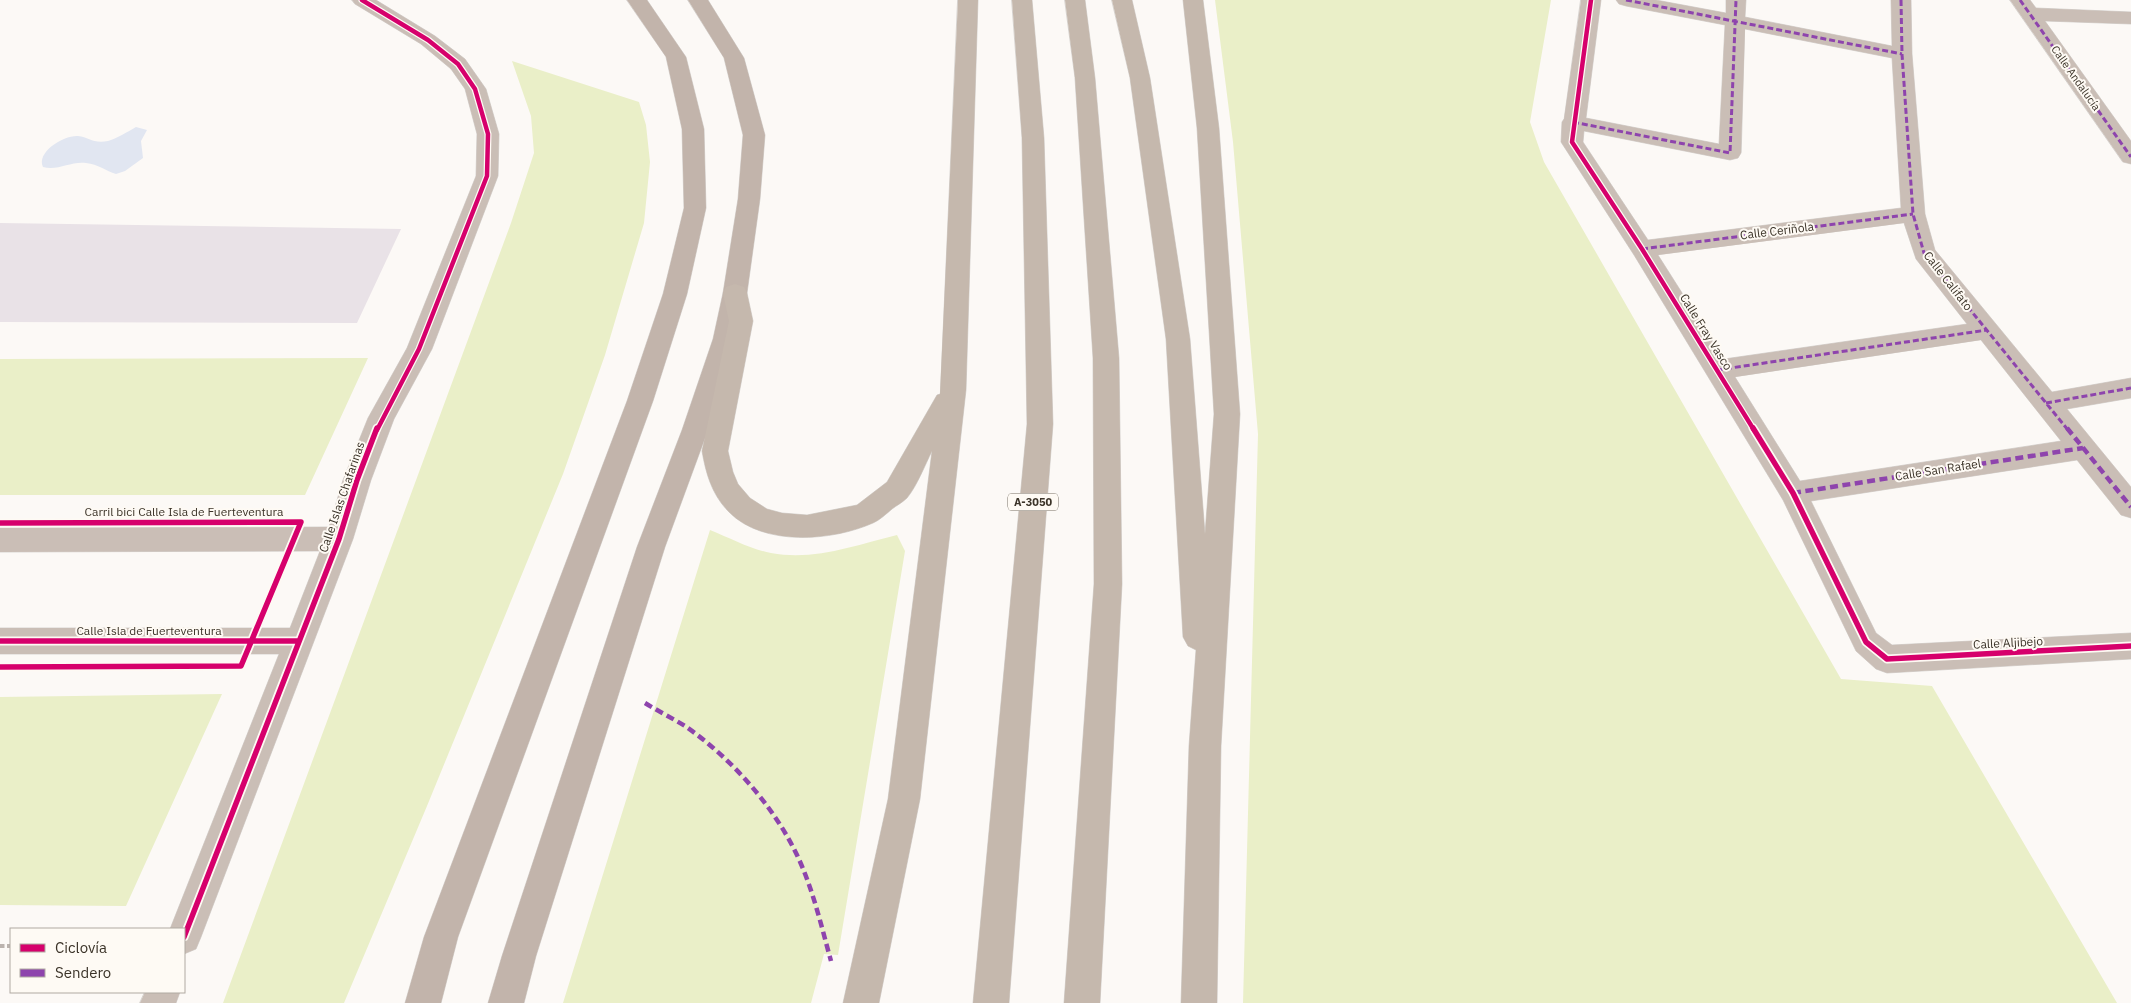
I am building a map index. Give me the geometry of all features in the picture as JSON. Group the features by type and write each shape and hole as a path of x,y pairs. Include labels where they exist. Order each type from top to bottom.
{"highway":[{"path":"860,1003 904,799 953,390 968,0"},
{"name":"A-3050","path":"991,1003 1040,424 1033,138 1022,0"},
{"path":"1075,0 1085,78 1106,358 1108,584 1082,1003"},
{"path":"1122,0 1140,78 1178,339 1205,746"},
{"path":"1193,0 1208,128 1227,414 1205,746 1199,1003"},
{"path":"735,294 741,322 715,451 719,472 727,491 740,506 759,518 782,525 808,527 865,514 897,490 953,390"}],"main road":[{"path":"423,1003 441,937 640,401 675,294 695,208 693,129 676,57 637,0"},
{"path":"506,1003 519,956 650,547 695,430 725,339 735,294 749,199 754,135 734,58 698,0"}],"street":[{"name":"Calle Islas Chafarinas","path":"185,934 339,539 357,480 381,418 419,349 487,176 488,134 475,88 458,64 428,40 362,0"},
{"name":"Calle Fray Vasco","path":"1591,0 1573,122 1572,142 1642,248 1793,493 1866,642 1887,659"},
{"path":"1626,0 1902,54"},
{"path":"1573,122 1730,153 1736,0"},
{"name":"Calle Califato","path":"1901,0 1902,54 1913,214 1924,253 2131,507"},
{"path":"2025,7 2131,18"},
{"name":"Calle Andalucía","path":"2025,7 2131,157"},
{"name":"Calle Ceriñola","path":"1642,248 1913,214"},
{"path":"1717,370 1987,330"},
{"path":"2046,403 2131,388"},
{"name":"Calle San Rafael","path":"1793,493 2083,448"},
{"path":"0,540 339,539"},
{"name":"Calle Isla de Fuerteventura","path":"0,641 298,641"},
{"name":"Calle Aljibejo","path":"1887,659 2131,646"}],"green space":[{"path":"1215,0 1551,0 1530,122 1544,162 1841,679 1932,686 2117,1003 1243,1003 1258,434 1233,142"},
{"path":"512,61 639,102 646,125 650,162 644,223 605,355 563,474 344,1003 223,1003 511,223 534,153 531,116"},
{"path":"368,358 305,495 0,495 0,359"},
{"path":"710,530 755,549 787,555 835,551 897,535 905,551 838,955 824,954 811,1003 563,1003"},
{"path":"222,694 126,906 0,905 0,697"}],"shaded area":[{"path":"136,127 147,130 141,141 143,158 125,171 116,174 86,163 75,163 54,168 43,167 42,161 47,150 59,141 72,136 78,136 99,142 108,141"}],"building":[{"path":"0,223 401,229 357,323 0,322"}],"marked path":[{"path":"1626,0 1902,54"},
{"path":"1573,122 1730,153 1736,0"},
{"path":"1901,0 1902,54 1913,214 1924,253 2131,507"},
{"path":"2020,0 2131,157"},
{"path":"1642,249 1913,214"},
{"path":"1717,370 1987,330"},
{"path":"2046,403 2131,388"},
{"path":"1793,493 2083,448"},
{"path":"645,703 680,723 720,755 770,811 797,856 814,900 831,961"}],"cycle path":[{"path":"185,934 339,539 357,480 381,418 419,349 487,176 488,134 475,89 458,64 428,40 362,0"},
{"path":"1591,0 1572,142 1642,249 1793,493 1866,642 1887,659 2131,646"},
{"name":"Carril bici Calle Isla de Fuerteventura","path":"0,523 301,522 241,666 0,667"},
{"path":"0,641 298,641"}]}
